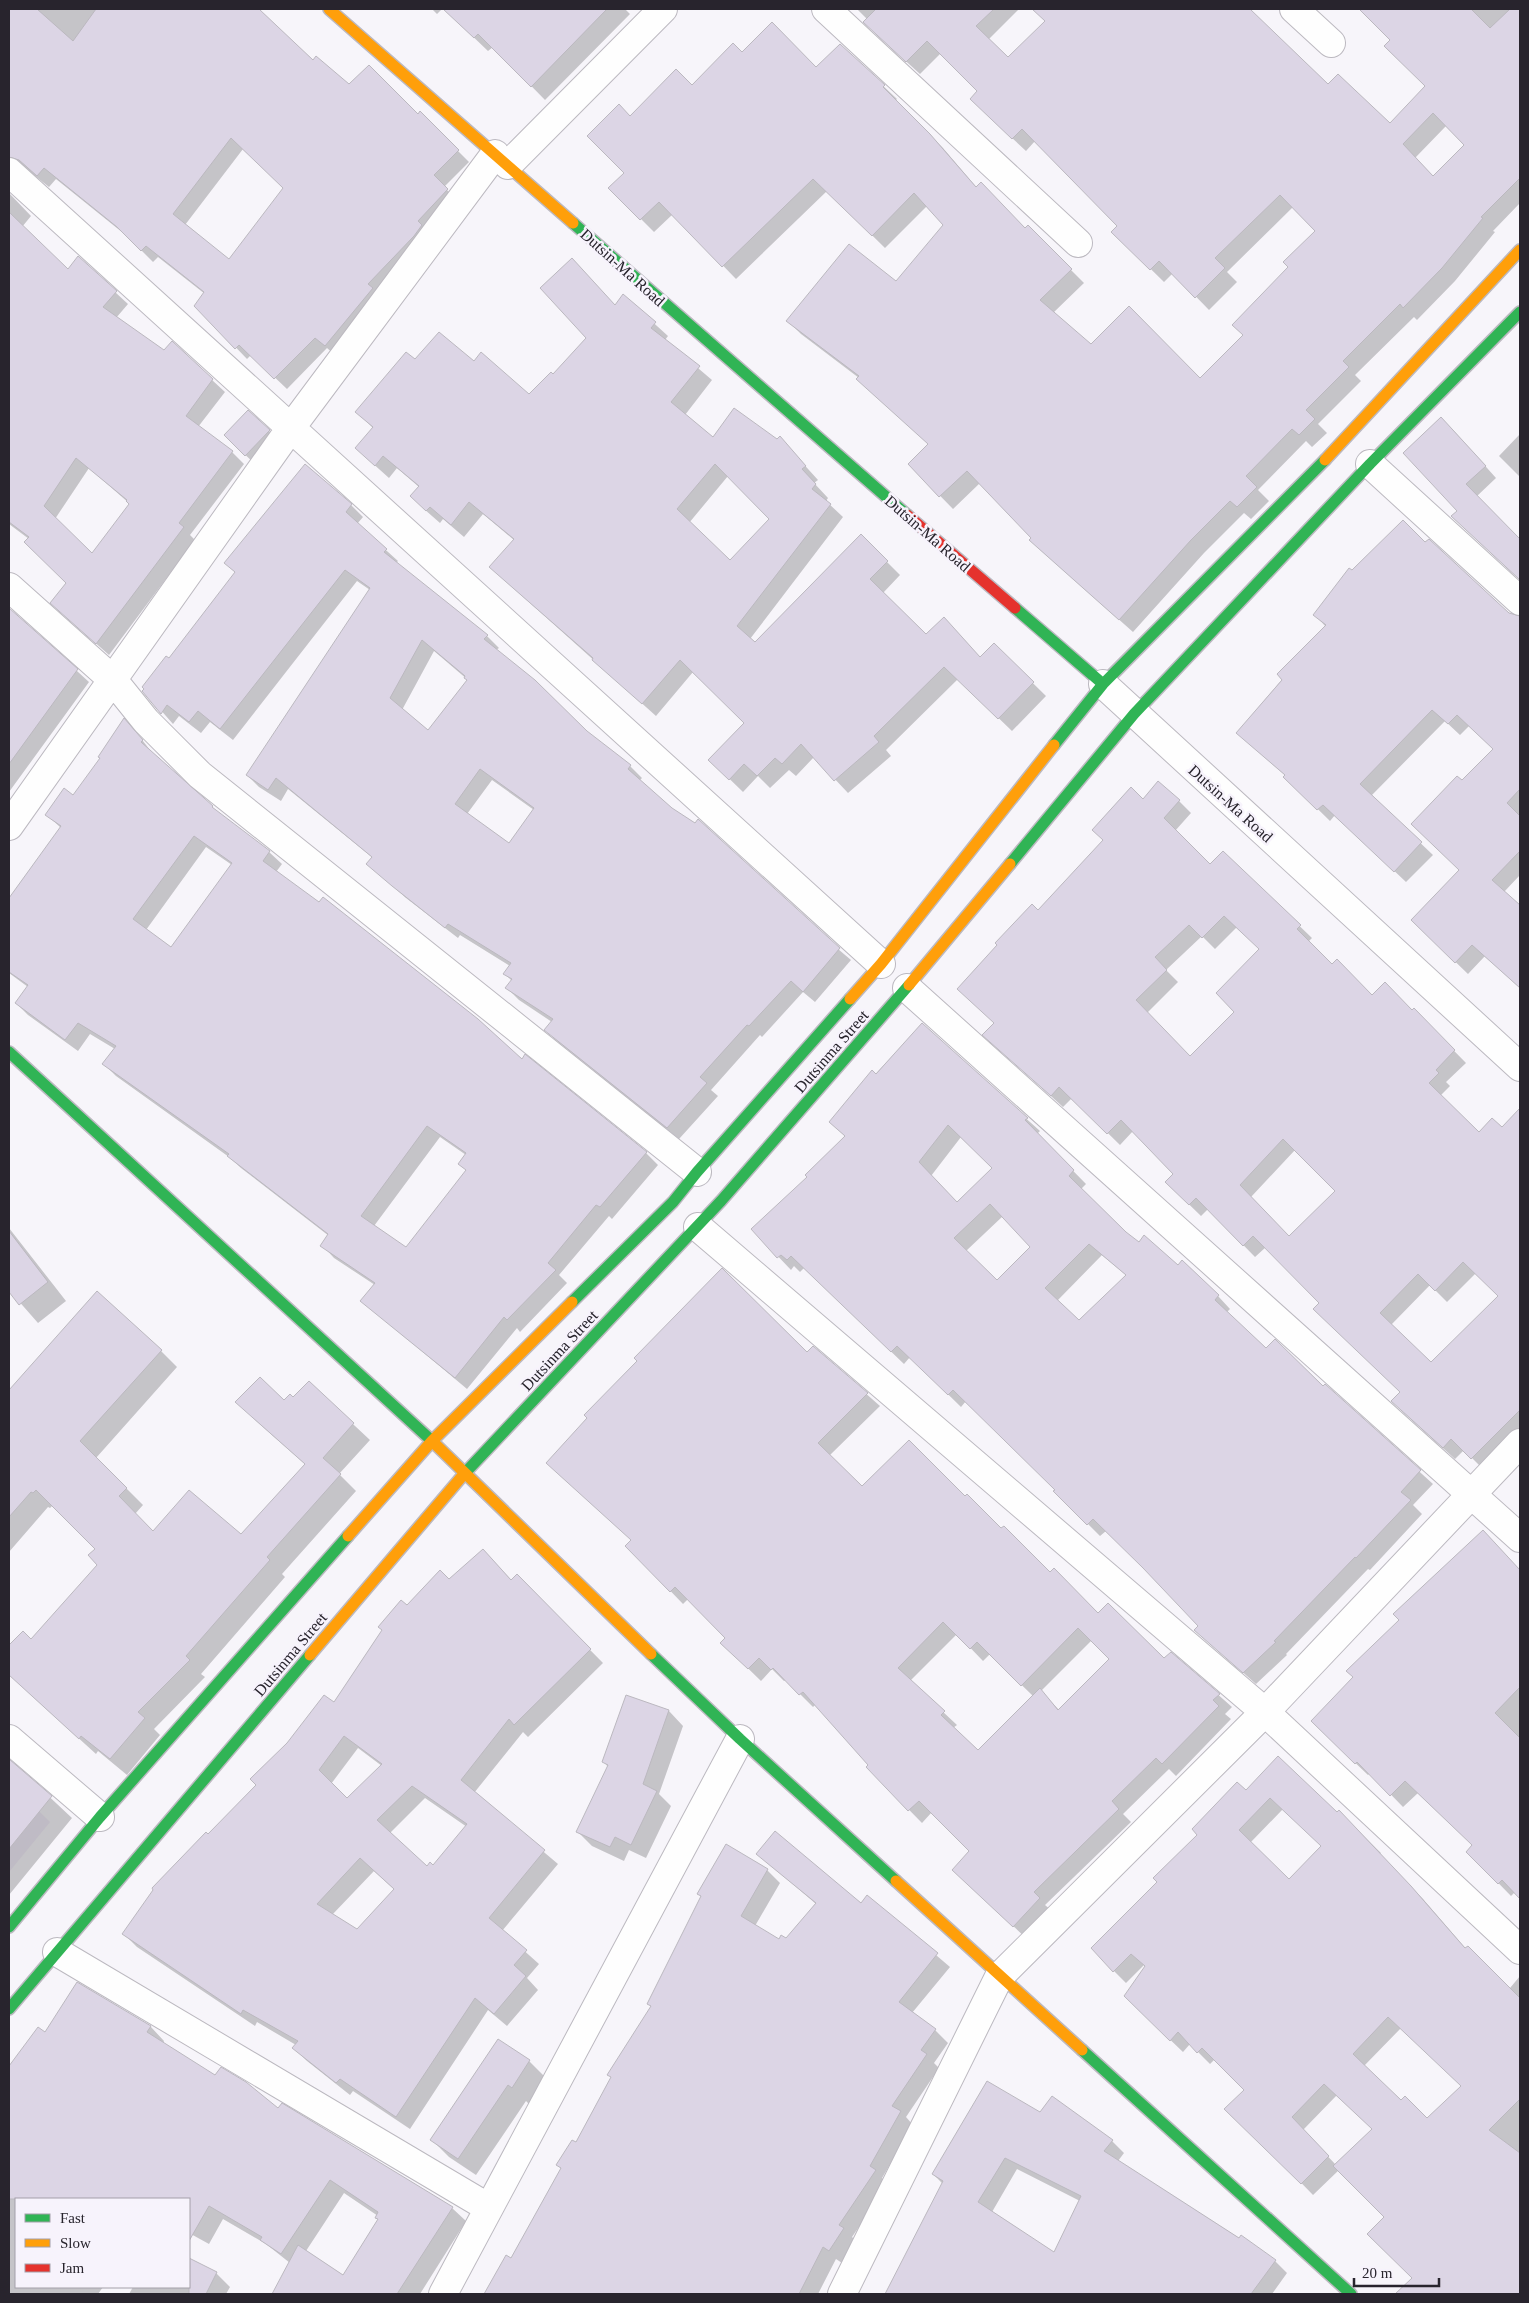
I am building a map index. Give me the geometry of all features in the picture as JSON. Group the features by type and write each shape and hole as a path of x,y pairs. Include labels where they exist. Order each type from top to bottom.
{"street":[{"name":"Dutsin-Ma Road","path":"328,9 718,351 1103,684 1520,1067"},
{"path":"9,826 290,430 502,160 663,9"},
{"path":"826,9 1078,243"},
{"path":"1294,9 1331,42"},
{"path":"9,172 290,430 881,964"},
{"name":"Dutsinma Street","path":"9,1927 100,1817 432,1441 673,1202 697,1172 881,964 1103,684 1340,445 1520,250"},
{"name":"Dutsinma Street","path":"9,2009 148,1848 464,1474 698,1227 907,988 1134,714 1370,464 1520,312"},
{"path":"1370,464 1520,600"},
{"path":"9,587 113,680 146,721 200,774 697,1172"},
{"path":"907,988 1520,1538"},
{"path":"9,1052 432,1441 740,1739 999,1977 1351,2294"},
{"path":"698,1227 1265,1712 1520,1950"},
{"path":"842,2294 999,1977 1265,1712 1520,1443"},
{"path":"9,1739 100,1817"},
{"path":"442,2294 740,1739"},
{"path":"57,1952 488,2208"}],"shaded area":[{"path":"9,1782 50,1822 9,1872"}],"building":[{"path":"9,9 37,9 73,41 96,9 259,9 313,60 316,56 349,84 369,65 418,114 420,111 459,150 434,175 448,189 418,221 422,225 414,236 368,284 373,288 325,346 315,338 274,379 239,345 235,349 194,306 204,292 146,246 141,251 117,227 44,168 37,176 19,160 9,157","holes":["231,138 283,188 229,259 173,214"]},
{"path":"443,9 607,9 531,87 478,34 474,38"},
{"path":"876,9 994,9 976,26 1008,57 1045,21 1032,9 1250,9 1328,84 1338,74 1390,123 1425,86 1384,46 1390,40 1359,9 1471,9 1490,28 1510,9 1520,9 1520,178 1481,217 1483,218 1442,268 1403,308 1400,304 1343,361 1349,367 1306,410 1315,419 1299,435 1292,429 1246,476 1257,487 1237,507 1230,501 1191,540 1119,620 1029,540 1031,538 967,471 939,497 908,464 928,444 856,379 859,376 786,321 849,244 896,281 943,225 914,193 872,236 813,179 722,267 659,202 640,220 608,188 624,173 587,136 619,104 630,116 676,69 692,85 733,43 742,52 772,22 816,67 840,44 885,85 883,87 930,134 976,187 981,182 1025,228 1028,225 1072,269 1040,300 1091,344 1129,306 1200,378 1243,335 1232,325 1288,267 1283,262 1315,231 1280,195 1215,258 1225,268 1195,298 1159,261 1150,270 1111,232 1117,226 1022,129 1012,139 970,99 977,91 927,41 906,62 863,22","holes":["1433,113 1464,145 1433,176 1403,144"]},
{"path":"9,212 68,269 78,256 117,291 103,307 164,350 172,341 213,379 186,416 233,451 179,523 184,527 96,644 50,603 66,583 24,542 29,537 9,522","holes":["76,458 127,500 129,504 92,553 44,506"]},
{"path":"572,258 615,305 623,294 656,322 651,328 700,366 671,402 713,437 734,408 777,439 780,436 806,466 802,469 816,484 812,489 831,504 737,626 755,642 861,534 888,561 870,579 926,634 944,617 980,657 994,643 1034,682 998,719 944,667 874,736 879,742 834,781 801,744 782,764 775,758 757,776 744,764 729,780 708,760 744,723 680,660 642,704 592,660 593,658 489,567 514,539 469,502 451,525 430,507 426,511 410,496 419,486 383,456 375,466 355,448 373,427 355,412 406,352 415,359 439,332 474,361 481,352 529,394 551,372 553,374 586,338 540,288","holes":["715,464 769,519 730,560 677,509"]},
{"path":"248,410 270,430 245,456 224,435"},
{"path":"1441,417 1486,466 1466,484 1520,539 1520,580 1451,516 1457,511 1403,453"},
{"path":"305,464 352,504 346,512 387,549 384,552 488,635 484,639 535,680 587,731 631,765 628,769 672,808 695,823 698,819 840,948 803,992 791,981 749,1026 747,1025 700,1077 707,1083 667,1128 544,1030 553,1019 505,988 512,979 503,974 511,963 448,924 445,928 366,864 372,857 276,778 268,790 246,775 370,588 345,570 220,729 198,711 189,722 167,705 161,714 142,691 144,689 142,687 166,656 169,658 235,572 224,563","holes":["422,640 465,676 464,678 467,680 428,730 390,698","480,769 534,808 509,843 455,804"]},
{"path":"1403,520 1425,542 1429,539 1509,613 1520,616 1520,789 1507,803 1520,816 1520,851 1492,880 1520,905 1520,988 1472,945 1455,963 1411,920 1459,870 1411,824 1457,776 1462,780 1493,749 1457,715 1448,724 1432,710 1360,784 1422,842 1394,872 1323,805 1317,810 1283,777 1285,775 1236,733 1282,680 1277,674 1326,625 1313,615 1349,568 1352,570"},
{"path":"9,608 78,669 9,764"},
{"path":"124,718 143,740 141,742 212,807 270,851 263,861 319,902 323,897 478,1019 522,1059 525,1054 647,1152 600,1207 596,1205 548,1263 556,1270 507,1320 504,1317 455,1378 360,1301 375,1283 320,1246 328,1234 227,1156 229,1154 102,1064 116,1046 78,1023 65,1040 15,1003 28,985 9,972 9,898 61,826 45,815 64,788 73,795 100,758 98,757","holes":["194,836 232,863 171,947 133,919","427,1126 466,1153 458,1164 466,1170 406,1247 361,1216"]},
{"path":"1158,781 1180,800 1164,818 1210,864 1223,851 1301,925 1297,929 1332,964 1337,959 1372,995 1385,982 1412,1010 1414,1008 1455,1050 1436,1070 1439,1073 1429,1083 1479,1132 1492,1118 1502,1127 1520,1108 1520,1410 1471,1459 1451,1439 1443,1448 1391,1401 1400,1392 1313,1309 1319,1303 1253,1236 1243,1246 1196,1198 1189,1205 1165,1182 1173,1174 1121,1120 1107,1134 1059,1087 1051,1096 982,1035 994,1023 957,989 997,945 995,943 1032,904 1038,910 1103,840 1092,830 1131,787 1143,799","holes":["1224,916 1259,949 1216,993 1234,1012 1190,1056 1136,1000 1167,970 1155,957 1189,925 1202,938","1283,1139 1335,1191 1289,1236 1240,1185","1463,1262 1498,1296 1431,1362 1380,1313 1418,1274 1435,1291"]},
{"path":"922,1023 1028,1118 1025,1120 1074,1170 1069,1176 1126,1232 1139,1242 1144,1235 1178,1265 1182,1260 1219,1295 1215,1300 1266,1348 1275,1339 1323,1386 1325,1384 1421,1470 1401,1492 1411,1500 1274,1641 1276,1642 1243,1673 1194,1630 1198,1626 1093,1519 1087,1525 1053,1491 1055,1490 953,1390 948,1395 897,1346 891,1352 791,1256 787,1260 781,1255 777,1258 751,1229 807,1177 805,1175 845,1136 829,1122 872,1070 876,1074","holes":["948,1125 992,1168 957,1202 919,1162","990,1204 1030,1247 997,1280 954,1238","1089,1244 1126,1275 1079,1320 1045,1288"]},
{"path":"9,1231 48,1282 19,1305 9,1292"},
{"path":"722,1268 807,1352 813,1346 868,1393 818,1443 862,1486 909,1440 965,1496 967,1494 1001,1528 1004,1526 1050,1572 1054,1568 1098,1613 1108,1603 1164,1658 1171,1652 1220,1694 1213,1700 1219,1706 1162,1764 1156,1758 1112,1801 1119,1809 1034,1892 1040,1898 1013,1927 952,1870 969,1851 919,1801 908,1811 866,1767 868,1765 803,1692 799,1695 773,1668 771,1670 759,1658 748,1669 720,1643 725,1638 675,1587 670,1592 625,1546 631,1540 546,1463 587,1418 584,1415 637,1361 634,1358","holes":["943,1622 970,1649 977,1642 1021,1686 1078,1628 1109,1659 1058,1710 1040,1688 978,1750 941,1715 945,1711 898,1668"]},
{"path":"97,1291 162,1350 80,1441 127,1488 119,1496 153,1531 189,1490 241,1534 305,1464 235,1402 260,1377 284,1400 290,1394 293,1397 309,1381 354,1423 323,1458 341,1474 267,1557 270,1560 186,1656 190,1660 138,1712 145,1718 110,1759 81,1736 79,1739 9,1675 9,1645 23,1631 31,1639 97,1565 88,1555 95,1549 36,1490 33,1493 31,1492 9,1517 9,1390"},
{"path":"1483,1530 1520,1570 1520,1687 1495,1713 1520,1738 1520,1899 1502,1880 1498,1884 1466,1852 1472,1845 1405,1781 1390,1796 1357,1762 1355,1764 1311,1721 1353,1677 1346,1671 1399,1620 1393,1614"},
{"path":"483,1549 511,1580 517,1574 591,1649 514,1725 509,1719 461,1780 545,1850 489,1918 527,1950 514,1965 526,1976 494,2014 475,1998 396,2117 340,2079 336,2083 292,2048 298,2041 243,2010 241,2014 122,1934 153,1890 152,1888 206,1832 208,1834 256,1785 250,1779 287,1743 324,1695 334,1702 382,1630 378,1627 401,1600 407,1605 440,1570 449,1579","holes":["344,1736 382,1764 347,1798 319,1770","412,1786 467,1824 433,1865 430,1862 427,1866 377,1820","360,1858 394,1889 357,1929 317,1904"]},
{"path":"626,1695 669,1710 643,1784 657,1791 631,1845 615,1837 610,1847 576,1832 608,1765 602,1762"},
{"path":"1278,1756 1337,1812 1339,1810 1411,1886 1465,1948 1468,1946 1520,1998 1520,2099 1489,2130 1520,2153 1520,2294 1395,2294 1412,2278 1367,2234 1384,2217 1333,2166 1372,2129 1324,2084 1292,2117 1329,2156 1301,2184 1224,2109 1244,2090 1202,2048 1197,2053 1178,2032 1170,2041 1124,1996 1145,1966 1131,1954 1113,1972 1091,1948 1157,1882 1153,1878 1197,1835 1192,1829 1237,1782 1246,1790","holes":["1270,1798 1321,1846 1289,1879 1239,1830","1388,2017 1461,2086 1427,2118 1405,2096 1401,2100 1353,2054"]},
{"path":"9,1759 52,1796 9,1849"},
{"path":"775,1831 861,1903 867,1895 938,1953 899,2002 936,2029 921,2050 927,2054 892,2106 901,2111 870,2166 876,2170 839,2225 844,2228 829,2251 823,2247 799,2294 484,2294 506,2255 511,2258 561,2168 556,2165 572,2140 576,2142 611,2077 607,2075 651,2006 647,2004 701,1896 697,1894 726,1844 768,1869 741,1916 779,1939 781,1935 786,1938 816,1903 756,1854"},
{"path":"77,1982 151,2026 147,2032 215,2075 221,2067 246,2082 278,2108 282,2103 453,2207 397,2294 272,2294 298,2245 343,2275 378,2219 375,2218 378,2212 330,2180 281,2254 260,2240 262,2237 209,2206 190,2239 190,2198 9,2199 9,2066 38,2027 45,2032"},
{"path":"498,2039 530,2060 512,2088 508,2085 458,2159 430,2140"},
{"path":"987,2081 1040,2112 1052,2096 1113,2140 1104,2151 1239,2238 1241,2235 1276,2260 1251,2294 885,2294 943,2181 932,2174","holes":["1005,2158 1081,2196 1054,2252 978,2202"]},
{"path":"190,2258 217,2272 206,2294 189,2294"}],"traffic: fast":[{"path":"573,223 907,515"},
{"path":"1010,864 1134,714 1370,464 1520,312"},
{"path":"1054,745 1103,684 1325,460"},
{"path":"1015,608 1103,684"},
{"path":"464,1474 721,1201 909,985"},
{"path":"572,1302 673,1202 697,1172 850,999"},
{"path":"9,1052 432,1441"},
{"path":"9,1927 100,1817 348,1536"},
{"path":"651,1654 740,1739 896,1881"},
{"path":"9,2009 310,1655"},
{"path":"1082,2050 1351,2294"}],"traffic: slow":[{"path":"329,9 573,223"},
{"path":"1325,460 1520,250"},
{"path":"850,999 881,964 1054,745"},
{"path":"909,985 1010,864"},
{"path":"348,1536 432,1441 572,1302"},
{"path":"432,1441 651,1654"},
{"path":"310,1655 464,1474"},
{"path":"896,1881 1082,2050"}],"traffic: jam":[{"path":"907,515 1015,608"}]}
